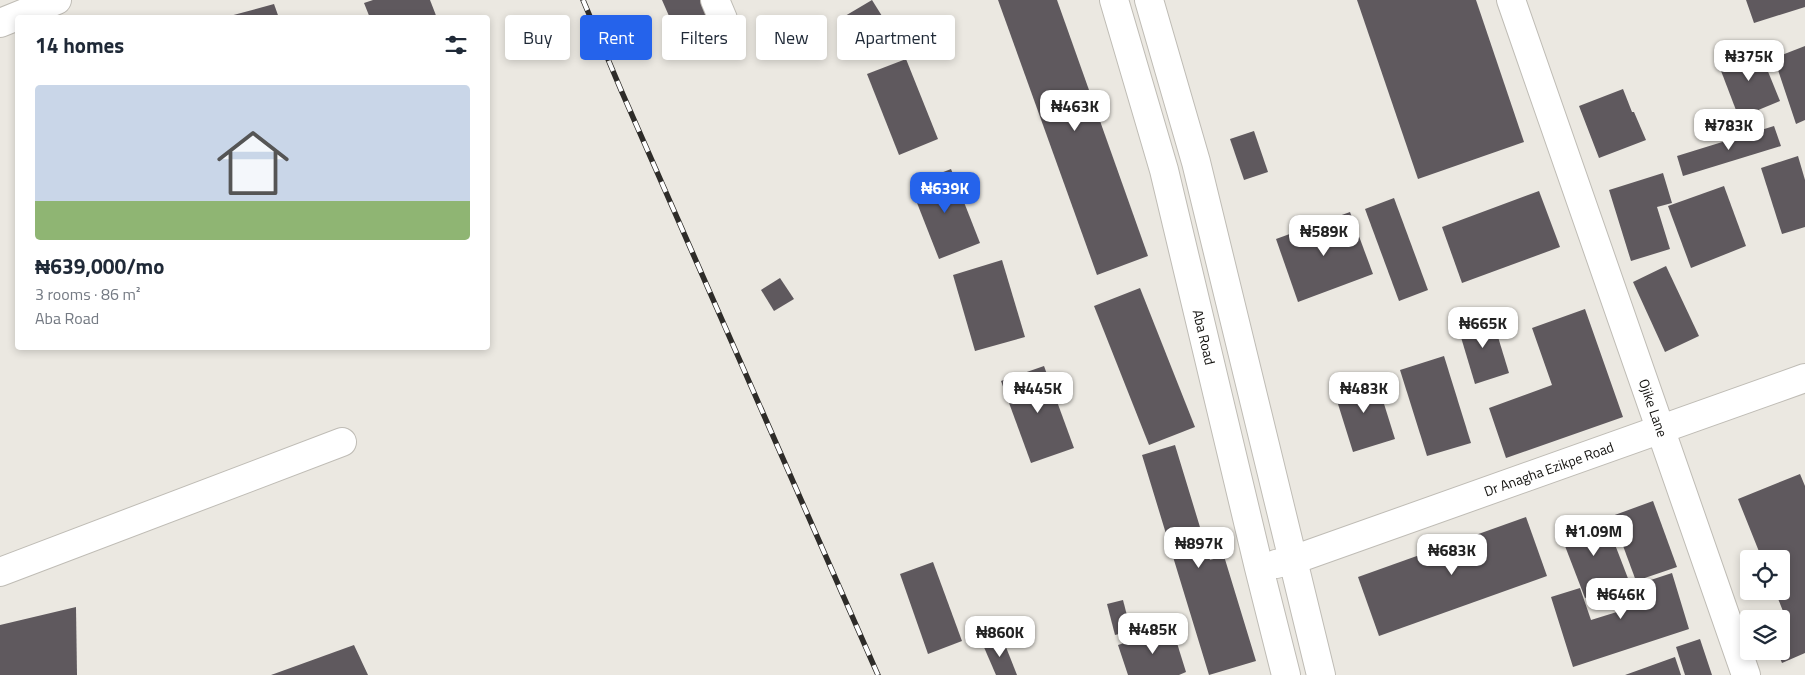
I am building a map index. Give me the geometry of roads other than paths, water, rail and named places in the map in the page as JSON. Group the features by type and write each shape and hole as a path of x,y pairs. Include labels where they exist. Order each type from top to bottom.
{"street":[{"path":"20,15 57,0"},
{"name":"Aba Road","path":"1114,0 1164,170 1286,675"},
{"path":"1150,0 1196,162 1321,675"},
{"name":"Ojike Lane","path":"1511,0 1746,675"},
{"path":"0,23 15,17"},
{"name":"Dr Anagha Ezikpe Road","path":"1259,568 1293,560 1805,378"},
{"path":"0,572 342,442"}],"railway":[{"path":"583,0 878,675"}]}
